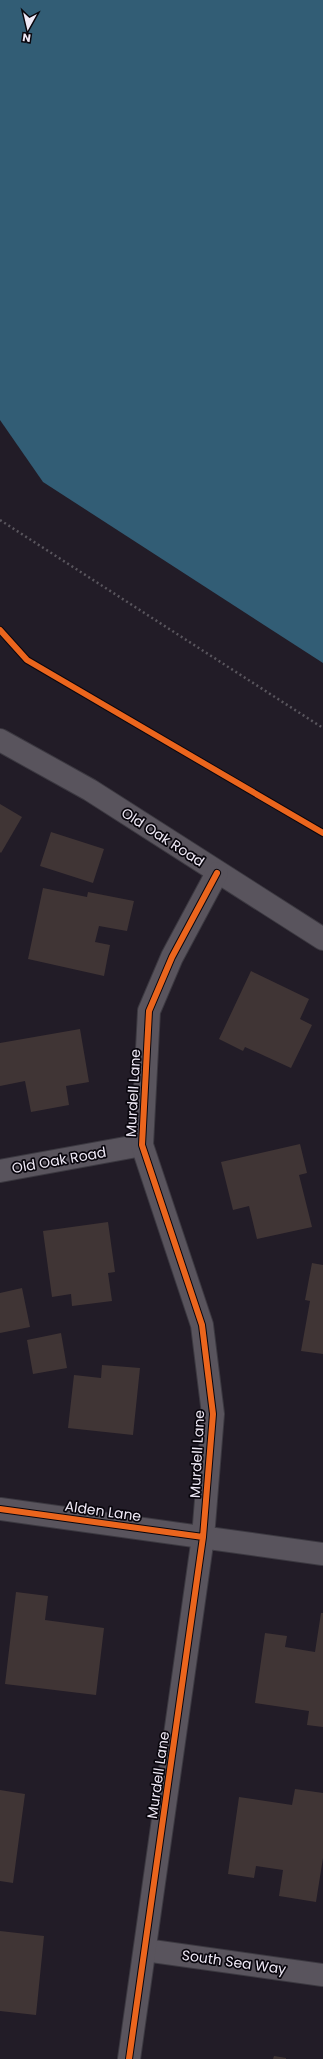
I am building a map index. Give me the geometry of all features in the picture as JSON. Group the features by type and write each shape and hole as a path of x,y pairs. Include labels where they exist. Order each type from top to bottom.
{"street":[{"name":"Old Oak Road","path":"0,740 90,790 217,873 323,939"},
{"name":"Murdell Lane","path":"129,2059 203,1538 213,1414 202,1325 142,1145 149,1011 172,957 217,873"},
{"name":"Old Oak Road","path":"0,1171 142,1145"},
{"name":"Alden Lane","path":"0,1509 323,1554"},
{"name":"South Sea Way","path":"145,1950 323,1975"}],"path":[{"path":"0,520 323,728"}],"water":[{"path":"0,0 323,0 323,663 43,482 0,420"}],"building":[{"path":"0,804 22,817 1,853 0,852"},
{"path":"51,832 104,849 93,883 40,866"},
{"path":"43,888 87,897 88,892 134,901 127,931 99,926 95,942 110,945 104,976 28,959"},
{"path":"251,971 309,999 300,1019 312,1025 291,1068 245,1047 243,1051 219,1039"},
{"path":"80,1029 89,1082 66,1086 69,1105 31,1112 25,1081 0,1086 0,1043"},
{"path":"300,1144 307,1173 299,1175 312,1227 257,1239 249,1206 233,1210 221,1162"},
{"path":"108,1222 115,1272 108,1273 112,1301 72,1306 71,1294 52,1297 43,1231"},
{"path":"312,1263 323,1265 323,1354 301,1351 310,1301 305,1300"},
{"path":"22,1288 30,1327 0,1333 0,1293"},
{"path":"61,1333 67,1368 33,1374 27,1340"},
{"path":"102,1365 140,1368 133,1435 68,1428 74,1375 101,1378"},
{"path":"16,1592 48,1596 45,1620 104,1628 96,1695 5,1684"},
{"path":"321,1613 323,1613 323,1727 307,1725 309,1711 255,1703 265,1633 287,1636 285,1647 315,1652"},
{"path":"295,1789 323,1793 323,1858 316,1902 279,1896 283,1870 256,1866 254,1878 228,1874 239,1797 292,1805"},
{"path":"0,1790 25,1794 13,1883 0,1881"},
{"path":"0,1931 44,1936 36,2015 0,2011"},
{"path":"274,2056 286,2058 286,2059 273,2059"}],"cycle path":[{"path":"0,630 27,660 323,833"},
{"path":"129,2059 203,1537 213,1414 202,1325 142,1145 149,1011 172,957 217,873"},
{"path":"0,1509 203,1537"}]}
